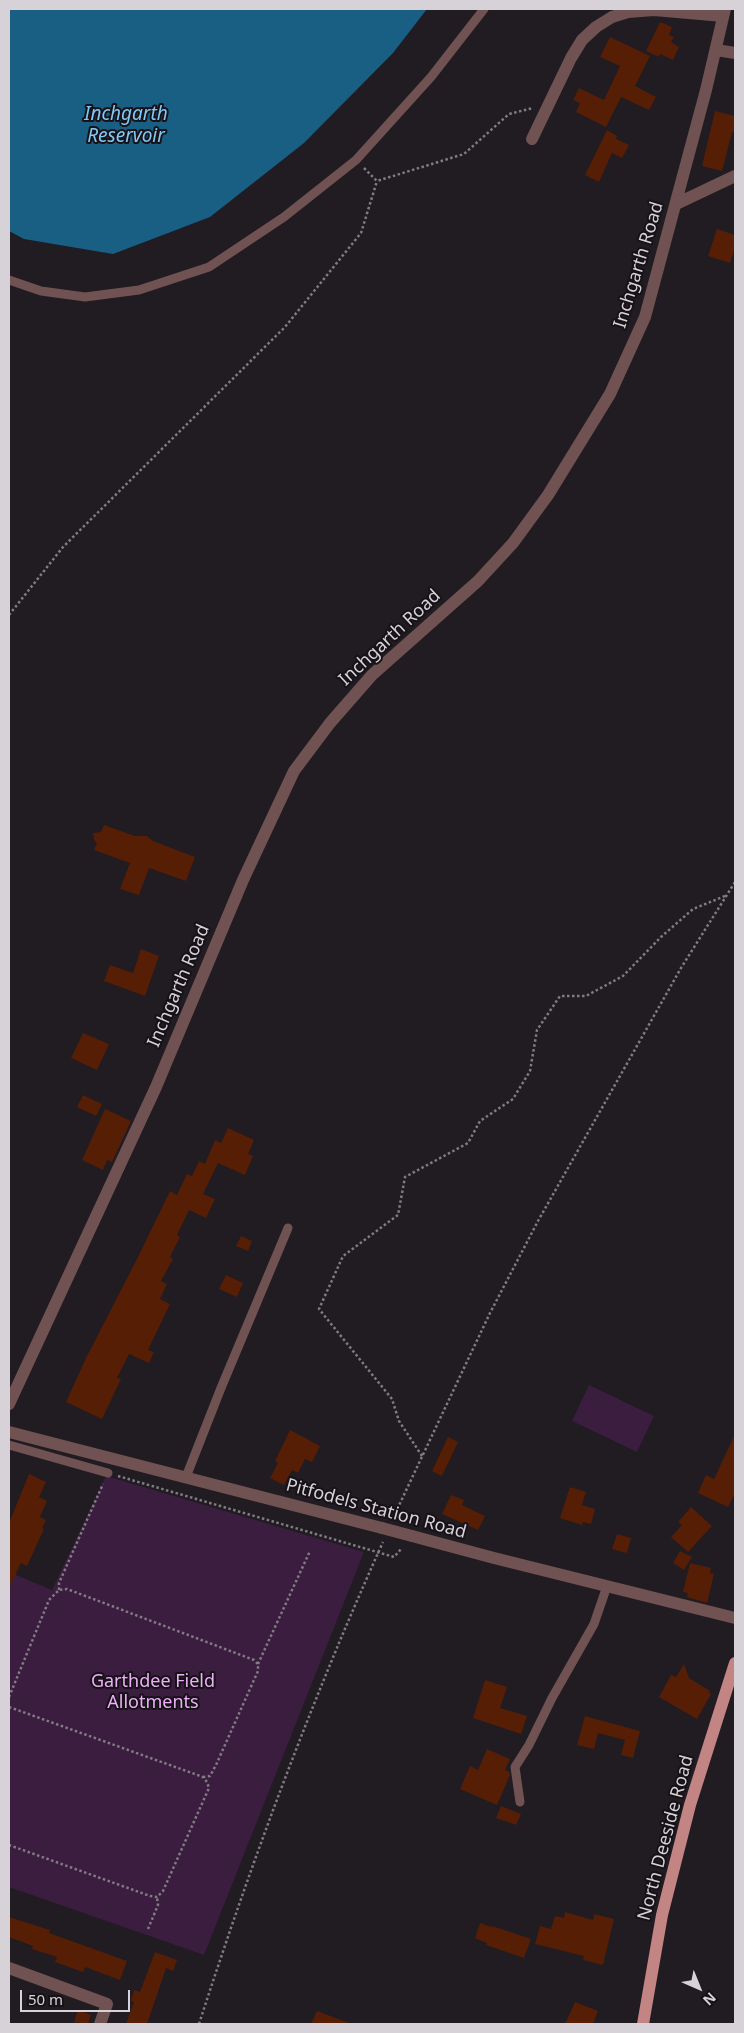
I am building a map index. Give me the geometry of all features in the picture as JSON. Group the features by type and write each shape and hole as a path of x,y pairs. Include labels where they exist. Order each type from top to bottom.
{"main road":[{"name":"North Deeside Road","path":"643,2024 662,1915 688,1814 735,1663"}],"street":[{"path":"532,139 571,58 582,40 596,27 628,12 654,10 724,13"},
{"name":"Inchgarth Road","path":"9,1404 156,1087 242,880 294,771 330,723 372,674 478,581 513,543 548,495 610,394 645,317 676,204 724,13"},
{"path":"716,50 735,53"},
{"path":"676,204 735,176"},
{"name":"Pitfodels Station Road","path":"9,1432 735,1618"},
{"path":"9,1968 107,2004 100,2024"}],"lane":[{"path":"9,280 40,291 85,297 139,290 209,267 276,223 356,160 431,77 484,9"},
{"path":"186,1477 288,1228"},
{"path":"10,1447 108,1473"},
{"path":"520,1802 515,1767 594,1624 607,1586"}],"path":[{"path":"378,181 464,154 509,114 527,108 547,108"},
{"path":"356,160 378,181"},
{"path":"9,615 62,547 284,327 361,233 378,181"},
{"path":"199,2024 258,1850 330,1665 378,1553 386,1529 490,1313 538,1221 681,968 735,882"},
{"path":"422,1456 399,1421 392,1399 319,1309 343,1256 398,1215 405,1177 468,1143 480,1121 513,1100 530,1071 537,1030 560,996 586,996 623,976 661,937 693,909 726,895"},
{"path":"59,1590 59,1583 108,1473 394,1557 412,1536"},
{"path":"9,1707 203,1777 210,1776 258,1671 258,1664 310,1551"},
{"path":"9,1698 49,1600 59,1590 67,1589 254,1660 258,1664"},
{"path":"157,1897 163,1891 209,1788 203,1777"},
{"path":"9,1845 157,1897"},
{"path":"148,1929 158,1905 157,1897"}],"green space":[{"path":"589,1385 654,1416 637,1452 572,1421"},
{"name":"Garthdee Field Allotments","path":"106,1476 364,1552 204,1955 9,1887 9,1572 52,1590"}],"water":[{"name":"Inchgarth Reservoir","path":"9,9 427,9 393,53 304,143 210,217 113,254 24,239 9,231"}],"building":[{"path":"660,22 672,27 669,35 674,37 671,42 679,47 673,60 660,54 659,57 646,51"},
{"path":"610,37 650,56 635,86 656,97 649,110 621,97 606,127 576,112 580,103 573,100 579,88 604,100 620,66 600,57"},
{"path":"715,111 735,116 735,132 732,132 722,171 702,166"},
{"path":"607,130 617,136 616,139 629,145 622,158 612,153 599,182 585,175"},
{"path":"717,229 735,235 735,248 730,263 708,256"},
{"path":"104,825 135,836 147,836 153,841 195,857 186,881 149,868 139,895 120,889 130,863 94,850 97,843 94,840 93,833 101,832"},
{"path":"141,949 159,956 145,996 104,981 110,965 133,973"},
{"path":"83,1033 109,1044 97,1070 71,1058"},
{"path":"83,1095 102,1104 96,1116 77,1107"},
{"path":"105,1109 131,1121 112,1162 107,1160 103,1170 82,1160"},
{"path":"228,1128 254,1140 248,1154 253,1156 245,1175 218,1163 203,1194 215,1199 206,1218 189,1210 177,1235 180,1237 170,1257 173,1259 161,1281 167,1284 160,1299 170,1304 148,1350 154,1352 149,1363 129,1354 117,1378 121,1379 102,1419 66,1402 86,1358 170,1191 177,1195 187,1174 192,1176 199,1161 205,1164 215,1140 221,1143"},
{"path":"241,1236 252,1241 248,1251 236,1246"},
{"path":"226,1275 243,1283 237,1297 219,1289"},
{"path":"290,1430 320,1446 312,1462 305,1459 298,1473 292,1470 284,1485 270,1478 278,1463 275,1461"},
{"path":"735,1434 735,1493 728,1507 698,1493 706,1475 714,1479"},
{"path":"448,1437 458,1442 442,1476 432,1471"},
{"path":"29,1474 46,1482 39,1497 47,1501 40,1517 46,1520 42,1528 44,1529 27,1566 21,1563 9,1588 9,1523"},
{"path":"570,1487 586,1492 582,1505 595,1509 591,1524 583,1522 582,1525 560,1518"},
{"path":"451,1495 464,1500 462,1505 485,1516 478,1530 442,1514"},
{"path":"691,1507 712,1526 688,1552 671,1537 682,1525 678,1522"},
{"path":"617,1534 631,1538 627,1553 612,1549"},
{"path":"680,1551 692,1557 684,1570 673,1563"},
{"path":"690,1563 711,1568 710,1573 714,1574 707,1603 687,1597 688,1593 683,1592"},
{"path":"684,1664 689,1678 710,1691 709,1693 711,1694 697,1719 659,1697 671,1675 676,1677"},
{"path":"485,1680 507,1687 500,1708 527,1716 521,1734 473,1718"},
{"path":"585,1716 640,1731 633,1758 621,1755 625,1740 598,1733 594,1749 577,1745"},
{"path":"487,1749 510,1759 505,1770 510,1775 497,1805 460,1789 470,1766 478,1770"},
{"path":"501,1806 521,1814 516,1825 496,1818"},
{"path":"565,1912 593,1920 594,1914 614,1919 603,1965 583,1960 584,1956 535,1944 540,1926 551,1929 555,1916 564,1918"},
{"path":"9,1917 50,1930 49,1933 127,1961 120,1980 85,1967 83,1972 55,1962 57,1957 32,1949 33,1946 9,1937"},
{"path":"480,1923 531,1939 524,1958 486,1945 487,1943 475,1938"},
{"path":"155,1952 177,1960 173,1971 166,1968 147,2024 126,2024 134,2002 131,2001 134,1990 140,1992"},
{"path":"575,2002 598,2011 593,2024 565,2024"},
{"path":"78,2010 91,2015 88,2024 74,2022"},
{"path":"317,2011 349,2023 349,2024 311,2024"}]}
